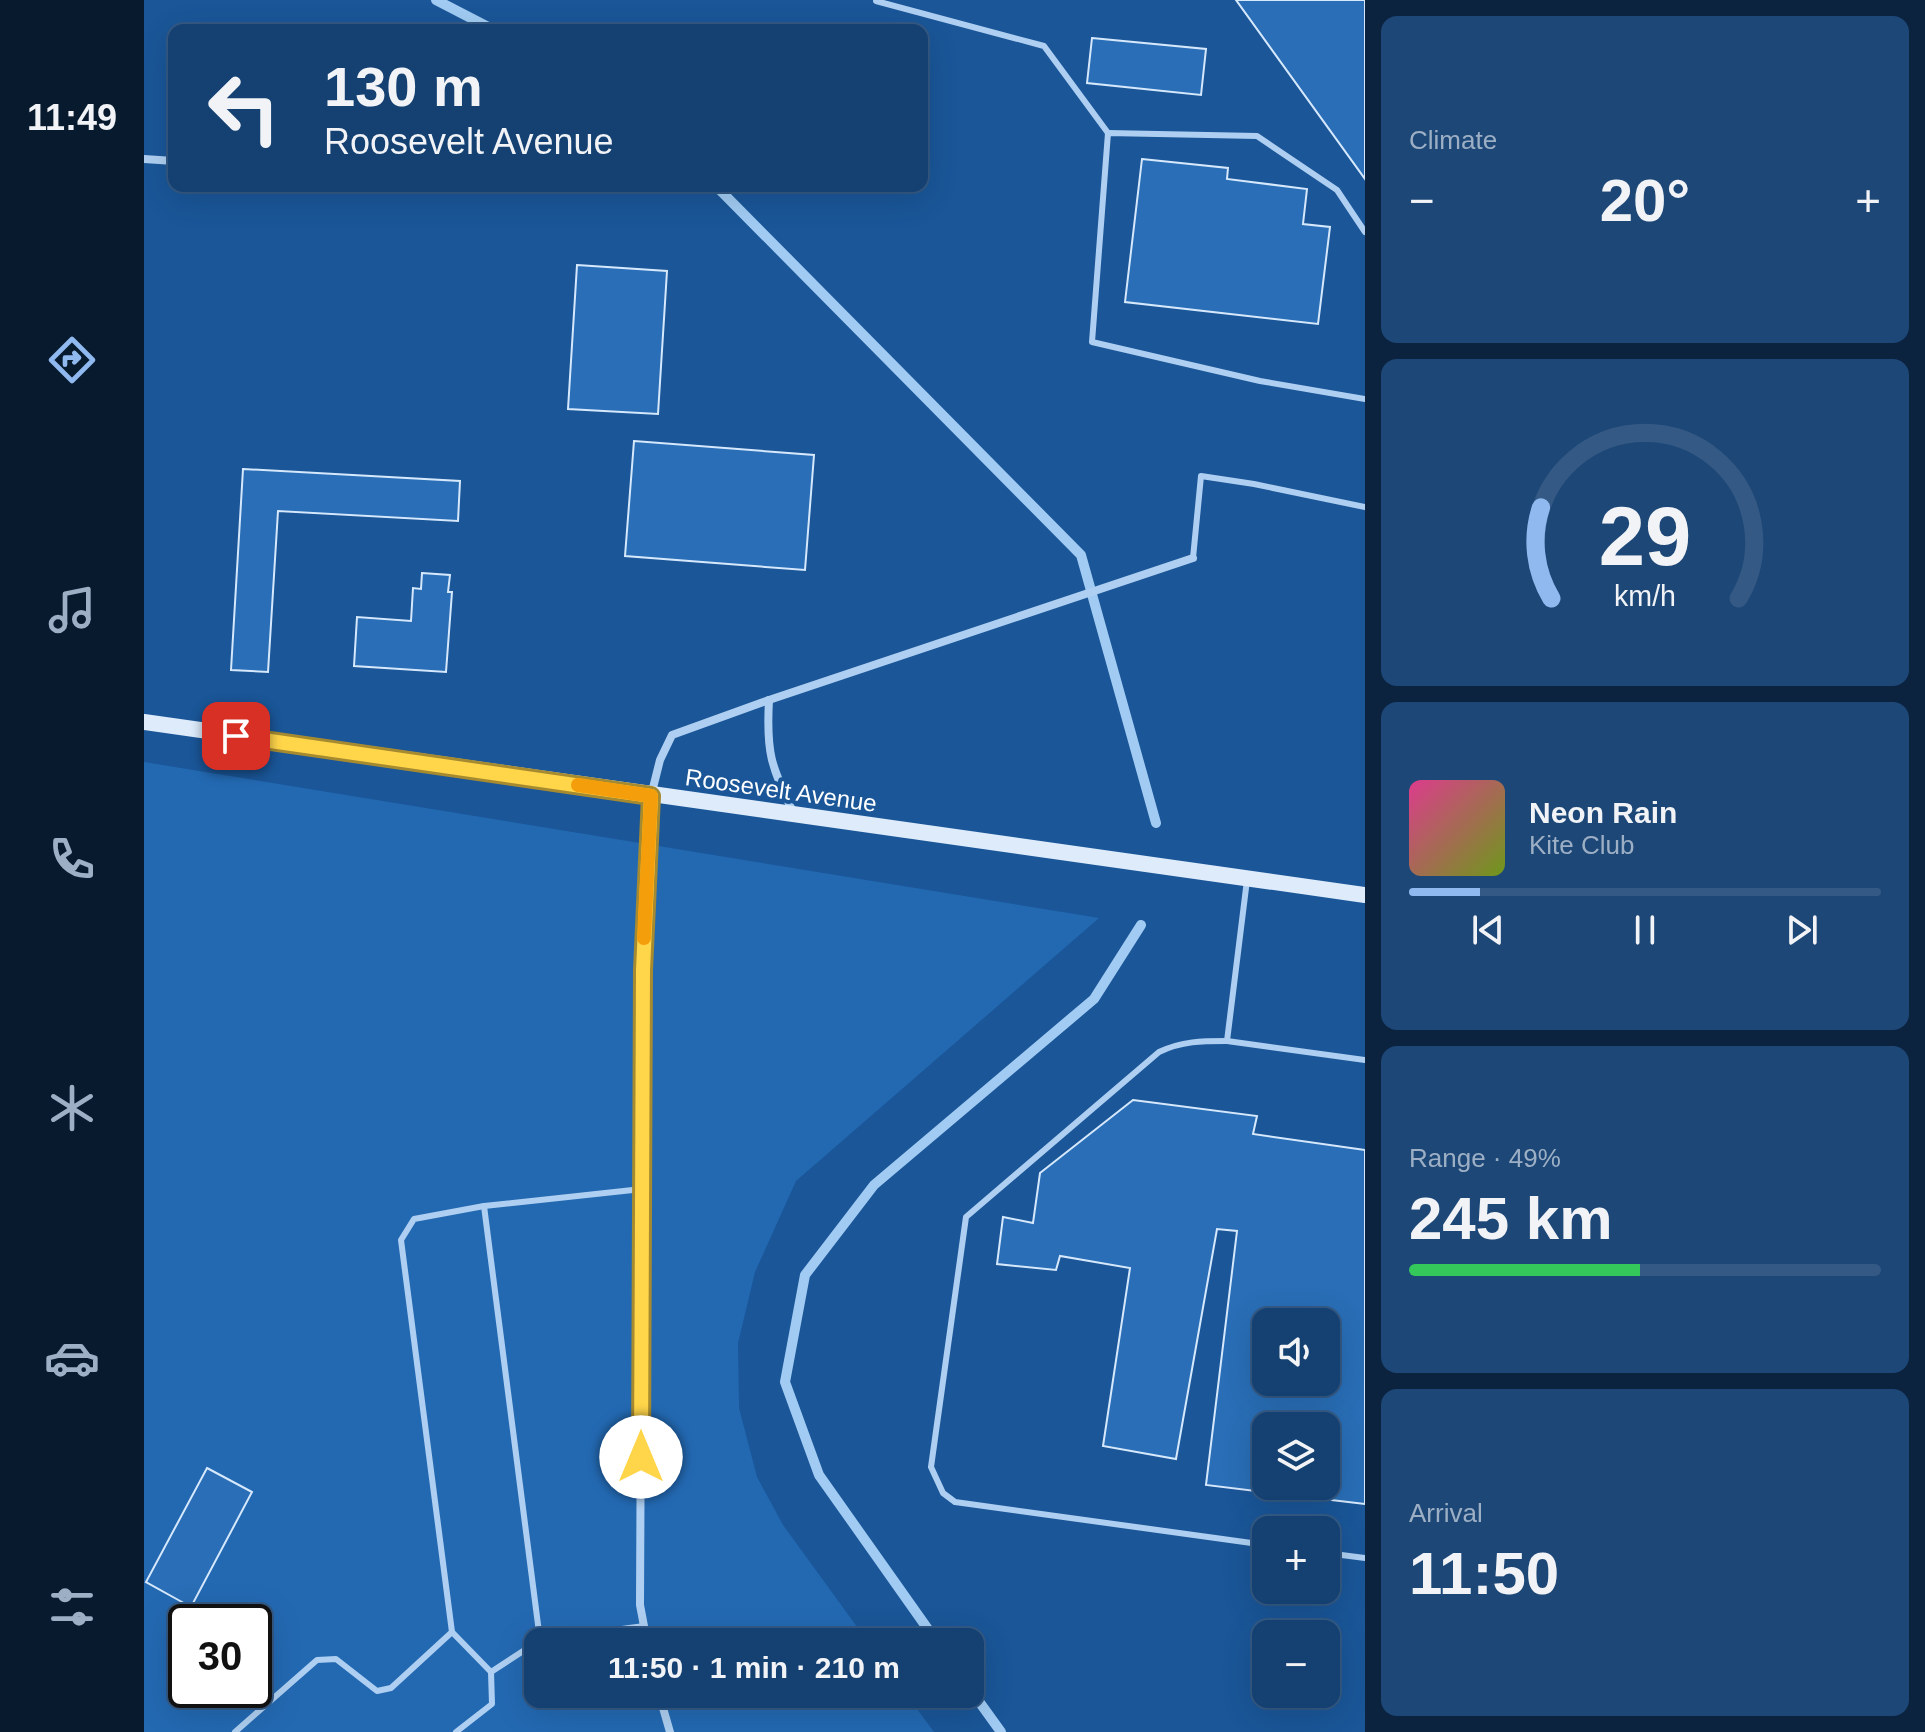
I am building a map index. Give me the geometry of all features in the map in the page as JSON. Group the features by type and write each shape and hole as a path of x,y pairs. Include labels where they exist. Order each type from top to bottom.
{"main road":[{"name":"Roosevelt Avenue","path":"144,722 1365,895"}],"street":[{"path":"144,159 168,161"},
{"path":"644,1626 640,1605 643,970 651,796 660,760 672,735 1193,558"},
{"path":"769,700 767,737 772,769 795,816"},
{"path":"663,1708 670,1732"}],"lane":[{"path":"876,1 1044,46 1108,133 1092,342 1260,381 1365,399"},
{"path":"1108,133 1257,136 1337,190 1365,232"},
{"path":"1193,558 1201,476 1365,507"},
{"path":"1227,1041 1247,880"},
{"path":"1252,1543 955,1502 943,1493 931,1467 966,1217 1159,1052 1176,1044 1227,1041 1365,1060"},
{"path":"456,1732 492,1704 491,1672 452,1632 401,1240 414,1219 484,1206 642,1189"},
{"path":"484,1206 538,1628"},
{"path":"1340,1555 1365,1558"},
{"path":"629,1628 644,1626"},
{"path":"235,1732 317,1660 336,1659 377,1691 391,1688 452,1632"},
{"path":"491,1672 524,1650"}],"shaded area":[{"path":"144,762 1099,918 796,1181 755,1272 738,1343 739,1408 757,1477 783,1525 858,1628 524,1628 524,1708 916,1708 934,1732 144,1732"}],"building":[{"path":"1236,0 1365,0 1365,179"},
{"path":"1092,38 1206,49 1201,95 1087,83"},
{"path":"1142,159 1228,168 1227,179 1307,189 1303,224 1330,227 1318,324 1125,302"},
{"path":"577,265 667,271 658,414 568,409"},
{"path":"634,441 814,455 805,570 625,556"},
{"path":"243,469 460,481 458,521 278,511 268,672 231,670"},
{"path":"422,573 450,575 448,592 452,592 446,672 354,666 357,617 411,621 413,588 421,589"},
{"path":"1133,1100 1257,1116 1253,1134 1365,1150 1365,1504 1332,1500 1340,1500 1340,1412 1252,1412 1252,1490 1206,1485 1237,1231 1217,1229 1176,1459 1103,1446 1130,1268 1060,1256 1056,1270 997,1264 1003,1217 1033,1223 1040,1173"},
{"path":"207,1468 252,1492 193,1604 186,1604 146,1582"}],"waterway":[{"path":"436,0 482,24"},
{"path":"722,192 1081,555 1156,823"},
{"path":"927,1628 819,1475 785,1382 805,1275 874,1185 1094,999 1141,925"},
{"path":"984,1708 1001,1732"}],"slow traffic":[{"path":"578,785 651,796 644,938"}],"route":[{"path":"236,736 651,796 643,970 641,1457"}]}
